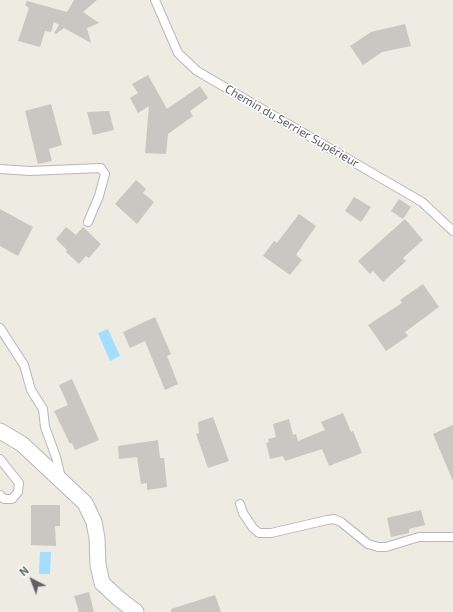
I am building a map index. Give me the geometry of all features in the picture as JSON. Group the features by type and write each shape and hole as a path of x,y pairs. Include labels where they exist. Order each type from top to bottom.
{"street":[{"path":"0,431 22,444 85,503 94,522 97,538 98,565 102,583 136,612"}],"lane":[{"name":"Chemin du Serrier Supérieur","path":"155,0 178,53 197,71 422,202 435,216 453,231"},
{"path":"0,169 30,171 101,168 105,174 99,196 88,222"},
{"path":"0,328 24,365 31,390 43,409 45,427 56,457 61,481"},
{"path":"0,459 19,483 18,492 12,498 4,498 0,495"},
{"path":"240,504 243,513 258,533 271,533 334,519 341,522 368,544 378,547 386,547 420,537 453,537"}],"water":[{"path":"108,329 120,356 110,361 98,333"},
{"path":"40,552 51,552 50,574 39,574"}],"building":[{"path":"74,0 97,0 83,12 99,23 87,28 91,43 64,28 56,34 54,33 59,25 54,22 51,32 45,31 40,47 18,41 29,8 25,5 27,1 67,12"},
{"path":"405,24 411,46 382,52 363,65 350,46 371,32"},
{"path":"148,75 167,109 200,86 208,98 190,111 193,116 168,134 166,154 145,153 149,106 138,113 130,98 138,93 132,84"},
{"path":"51,104 62,145 49,149 52,161 38,164 25,111"},
{"path":"109,111 114,130 93,135 87,112"},
{"path":"136,180 146,189 143,193 154,202 137,224 115,204"},
{"path":"354,197 371,207 361,222 345,211"},
{"path":"399,199 411,207 403,219 391,211"},
{"path":"0,209 33,227 18,256 0,246"},
{"path":"299,214 316,226 296,255 302,260 290,275 263,256 274,241 277,243"},
{"path":"405,219 423,240 403,258 406,261 383,282 373,271 370,274 358,261"},
{"path":"66,227 76,235 83,227 101,244 89,258 86,256 79,264 66,252 67,250 56,239"},
{"path":"423,284 439,307 405,332 408,336 386,351 368,325 402,303 400,300"},
{"path":"155,317 171,354 167,356 178,384 165,390 145,341 130,348 123,332"},
{"path":"72,379 99,440 75,450 72,443 70,444 54,411 68,405 59,385"},
{"path":"343,413 351,432 353,431 362,453 329,466 322,449 285,461 283,456 270,459 266,443 269,442 268,439 276,437 273,424 289,419 293,435 296,434 298,441 325,430 321,422"},
{"path":"213,417 229,461 208,468 196,434 199,433 198,422"},
{"path":"453,425 453,481 433,434"},
{"path":"158,440 160,458 164,458 167,487 147,490 147,483 141,484 137,457 119,459 118,446"},
{"path":"31,505 60,505 60,526 55,526 56,546 31,545"},
{"path":"421,510 425,525 409,529 409,533 391,537 387,518"},
{"path":"89,592 94,612 79,612 74,596"},
{"path":"215,595 221,612 171,612 171,609"}]}
